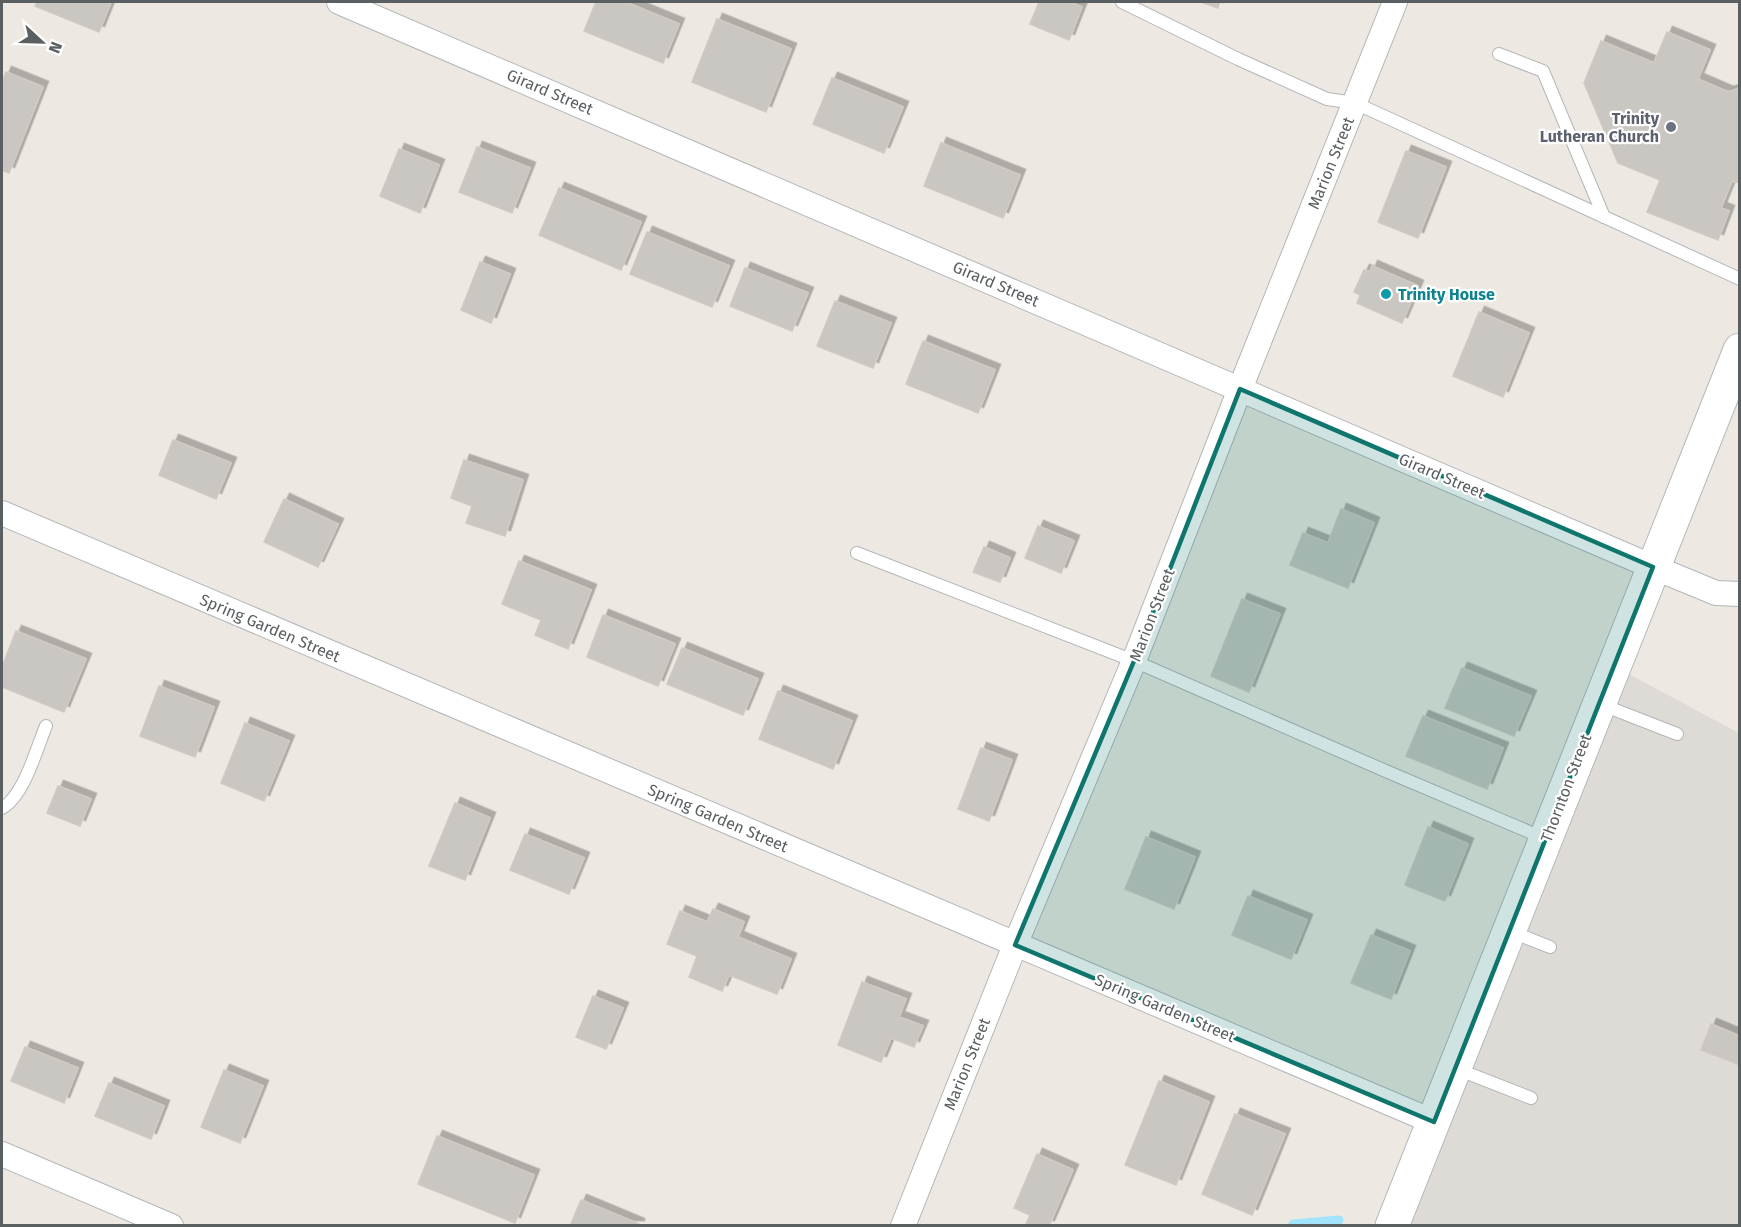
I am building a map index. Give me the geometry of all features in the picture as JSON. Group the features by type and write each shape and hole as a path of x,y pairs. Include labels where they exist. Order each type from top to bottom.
{"street":[{"name":"Girard Street","path":"339,2 1653,567 1716,593 1740,594"},
{"name":"Marion Street","path":"903,1226 1015,945 1134,661 1240,388 1395,2"},
{"name":"Thornton Street","path":"1392,1226 1740,350"},
{"name":"Spring Garden Street","path":"2,513 1434,1122"},
{"path":"2,1154 171,1226"}],"lane":[{"path":"1122,2 1238,59 1327,99 1355,103 1740,279"},
{"path":"1498,54 1543,71 1604,217"},
{"path":"857,552 1134,661 1546,839"},
{"path":"1599,704 1677,734"},
{"path":"2,808 9,804 19,792 46,726"},
{"path":"1510,931 1550,947"},
{"path":"1455,1068 1531,1098"}],"highlighted area":[{"path":"1240,389 1653,567 1434,1122 1015,945 1134,661"}],"shaded area":[{"path":"1614,666 1739,733 1739,1225 1392,1226"}],"building":[{"path":"37,2 111,2 99,32 35,6"},
{"path":"596,2 625,2 679,24 663,63 584,31"},
{"path":"1039,2 1068,2 1082,7 1069,40 1030,24"},
{"path":"1201,2 1220,2 1218,8"},
{"path":"717,19 791,49 766,112 692,82"},
{"name":"Trinity Lutheran Church","path":"1667,32 1710,50 1698,79 1728,92 1740,88 1740,183 1732,181 1721,208 1729,211 1718,240 1647,212 1660,180 1618,163 1584,83 1601,41 1654,63"},
{"path":"6,72 43,87 9,173 2,170 2,82"},
{"path":"832,78 903,107 884,153 813,124"},
{"path":"941,143 1020,175 1003,218 924,186"},
{"path":"477,147 530,168 512,213 459,192"},
{"path":"399,149 439,165 420,213 380,196"},
{"path":"1406,151 1446,167 1418,238 1378,222"},
{"path":"559,188 641,222 621,270 539,235"},
{"path":"647,232 729,266 712,307 630,274"},
{"path":"480,262 510,274 491,323 461,310"},
{"name":"Trinity House","path":"1372,266 1418,286 1402,323 1357,303 1360,295 1354,292 1364,270 1370,272"},
{"path":"745,268 808,293 792,331 730,306"},
{"path":"835,301 891,323 873,368 817,346"},
{"path":"1479,312 1529,333 1503,397 1453,376"},
{"path":"923,341 995,370 978,413 906,384"},
{"path":"173,440 231,463 216,499 159,475"},
{"path":"464,460 523,480 505,536 466,523 472,506 451,498"},
{"path":"284,499 338,524 318,567 264,542"},
{"path":"1341,509 1374,523 1348,588 1290,565 1303,533 1328,543"},
{"path":"1038,526 1074,541 1061,573 1025,558"},
{"path":"984,547 1010,558 1000,582 973,572"},
{"path":"519,561 591,590 568,649 535,635 541,620 502,604"},
{"path":"1242,599 1280,614 1249,692 1211,676"},
{"path":"603,615 675,644 658,686 587,657"},
{"path":"16,631 86,659 64,712 2,687 2,667"},
{"path":"682,648 758,679 743,715 667,684"},
{"path":"1462,668 1531,696 1514,736 1445,708"},
{"path":"159,686 214,707 195,757 140,736"},
{"path":"778,691 852,721 833,769 759,739"},
{"path":"1423,716 1503,748 1487,789 1406,756"},
{"path":"245,723 289,741 264,801 221,783"},
{"path":"981,748 1012,760 989,821 958,809"},
{"path":"58,786 91,799 80,826 47,813"},
{"path":"455,803 490,818 465,880 429,866"},
{"path":"1428,827 1468,844 1445,901 1405,885"},
{"path":"525,834 584,858 569,894 510,870"},
{"path":"1146,837 1195,857 1174,909 1125,889"},
{"path":"1248,896 1307,920 1291,959 1232,935"},
{"path":"713,909 744,922 738,937 791,959 777,994 729,975 722,991 689,977 697,956 667,944 680,911 707,922"},
{"path":"1371,935 1410,951 1391,999 1351,983"},
{"path":"862,982 906,999 899,1017 923,1026 914,1047 891,1038 881,1062 838,1045"},
{"path":"593,996 623,1008 606,1049 576,1037"},
{"path":"1711,1024 1740,1036 1740,1065 1701,1050"},
{"path":"25,1047 78,1068 64,1103 11,1081"},
{"path":"224,1070 263,1086 240,1143 201,1127"},
{"path":"1159,1081 1209,1102 1176,1185 1125,1165"},
{"path":"109,1083 164,1106 151,1139 95,1116"},
{"path":"1235,1114 1285,1134 1252,1215 1202,1194"},
{"path":"437,1136 534,1175 515,1223 418,1184"},
{"path":"1037,1154 1073,1170 1049,1226 1026,1224 1030,1215 1014,1208"},
{"path":"581,1200 639,1224 639,1226 570,1226"}],"waterway":[{"path":"1292,1226 1293,1224 1339,1220"}],"place":[{"name":"Trinity Lutheran Church","path":"1671,127"},
{"name":"Trinity House","path":"1386,294"}]}
